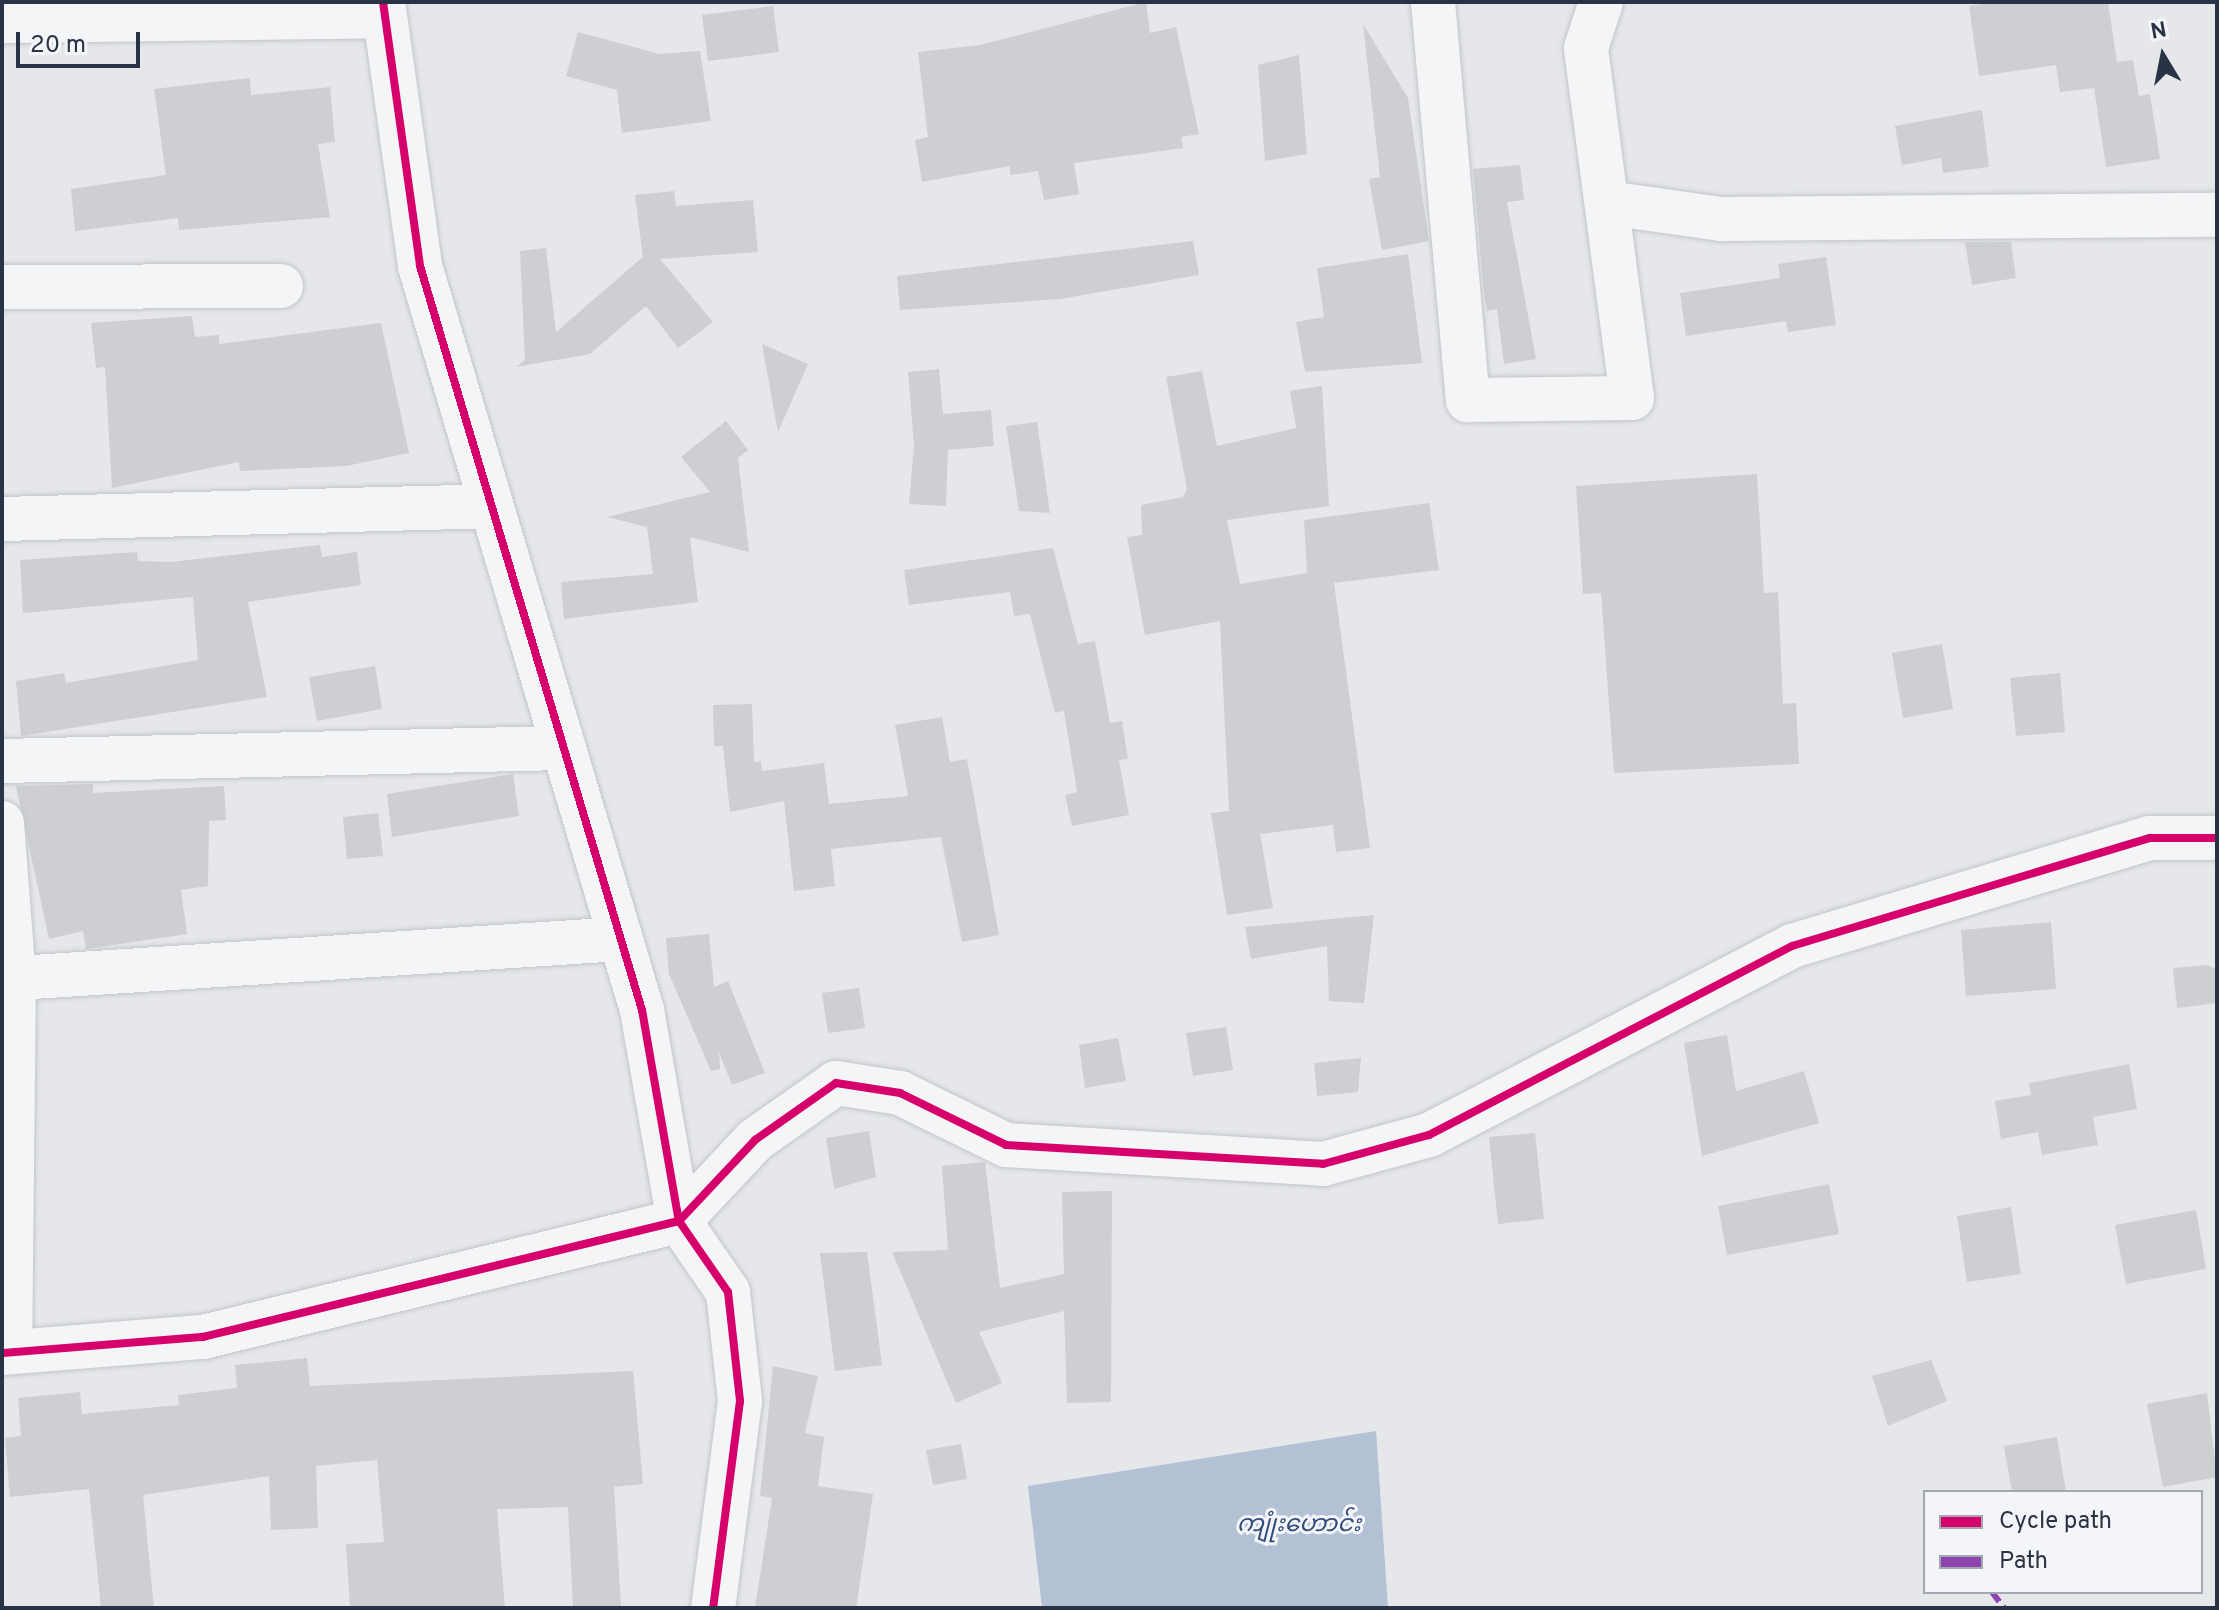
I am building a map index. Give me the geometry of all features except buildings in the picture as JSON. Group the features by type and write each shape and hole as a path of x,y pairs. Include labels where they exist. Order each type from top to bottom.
{"street":[{"path":"1433,2 1468,400 1632,398 1586,48 1601,2"},
{"path":"2,21 383,9 420,266 642,1010 679,1221 728,1292 740,1401 713,1608"},
{"path":"1608,203 1721,219 2217,215"},
{"path":"2,287 281,286"},
{"path":"2,519 491,506"},
{"path":"2,761 564,748"},
{"path":"2,823 8,979 6,1352 203,1337 679,1221 755,1140 836,1083 900,1093 1006,1145 1323,1164 1429,1135 1792,946 2150,838 2217,838"},
{"path":"8,979 621,939"}],"water":[{"name":"ကျုံးဟောင်း","path":"1376,1431 1388,1608 1042,1608 1028,1486"}],"marked path":[{"path":"1994,1594 2004,1608"}],"cycle path":[{"path":"383,2 420,266 642,1010 679,1221 728,1292 740,1401 713,1608"},
{"path":"2,1353 203,1337 679,1221 755,1140 836,1083 900,1093 1006,1145 1323,1164 1429,1135 1792,946 2150,838 2217,838"}]}
